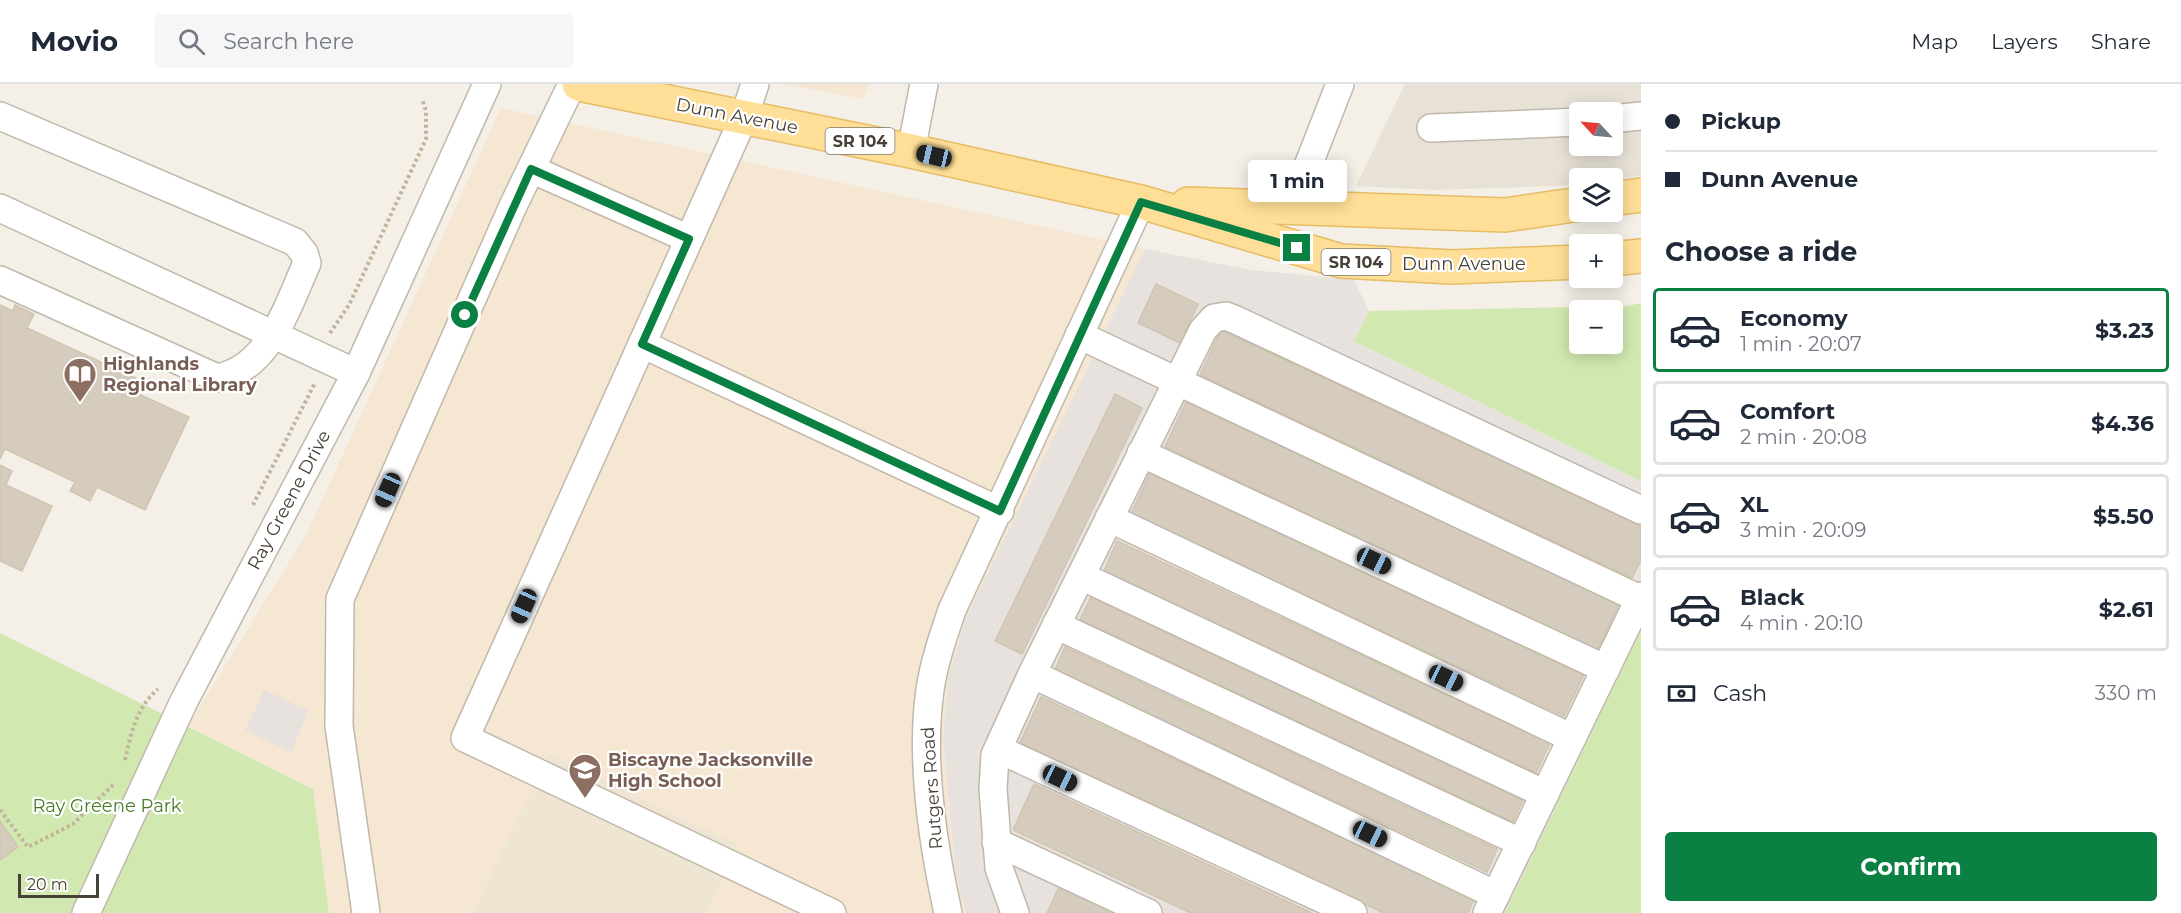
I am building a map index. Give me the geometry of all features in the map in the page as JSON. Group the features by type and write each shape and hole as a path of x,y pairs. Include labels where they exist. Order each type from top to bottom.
{"main road":[{"name":"Dunn Avenue","path":"579,84 911,151 1141,202 1341,261 1452,267 1569,262"},
{"path":"1623,197 1641,195"},
{"name":"Dunn Avenue","path":"1141,202 1505,215 1569,206"},
{"path":"1623,258 1641,256"}],"street":[{"name":"Ray Greene Drive","path":"86,913 184,700 356,373 487,84"},
{"path":"366,913 339,726 340,598 531,169 572,84"},
{"path":"755,84 744,117 465,738 832,913"},
{"path":"911,151 924,84"},
{"path":"1301,207 1306,171 1340,84"},
{"path":"0,116 295,242 304,253 307,263 274,336 233,375 217,378 0,280"},
{"path":"1623,118 1641,116"},
{"path":"1431,128 1569,122"},
{"path":"531,169 689,239"},
{"name":"Rutgers Road","path":"948,913 936,860 927,747 930,690 938,650 952,610 1000,511 1141,202"},
{"path":"0,208 356,373"},
{"path":"1015,913 999,868 996,842 993,789 998,749 1056,624 1208,323 1219,316 1226,316 1641,510"},
{"path":"1032,674 1492,904 1640,597 1079,335"},
{"path":"642,344 1000,511"},
{"path":"1142,453 1606,669"},
{"path":"1109,518 1572,738"},
{"path":"1080,576 1545,794"},
{"path":"1056,624 1522,843"},
{"path":"998,749 1353,913"},
{"path":"996,842 1148,913"}],"path":[{"path":"326,338 349,304 426,138 426,111 422,99"},
{"path":"252,508 317,379"},
{"path":"123,768 135,718 149,697 165,683"},
{"path":"0,810 28,847 73,824 103,796 120,774"}],"shaded area":[{"path":"782,84 870,84 863,99"},
{"path":"1405,84 1641,84 1641,176 1623,178 1623,168 1569,168 1569,184 1434,190 1356,186"},
{"path":"501,108 1145,249 965,620 948,679 943,739 955,871 966,913 706,913 738,845 549,754 472,913 329,913 313,789 188,726 307,533"},
{"path":"1145,249 1251,270 1354,280 1369,311 1354,341 1641,481 1641,630 1505,913 966,913 955,871 943,739 948,679 965,620"},
{"path":"264,690 309,710 291,752 245,731"},
{"name":"Biscayne Jacksonville High School","path":"549,754 739,845 706,913 472,913"}],"green space":[{"path":"1641,303 1641,481 1354,341 1369,311 1569,307 1569,354 1623,354 1623,306"},
{"path":"1641,630 1641,913 1505,913"},
{"name":"Ray Greene Park","path":"0,633 313,789 329,913 0,913"}],"building":[{"path":"1156,284 1198,304 1180,343 1138,323"},
{"name":"Highlands Regional Library","path":"0,305 13,311 15,305 34,314 27,328 136,378 130,390 189,417 145,510 97,487 90,501 70,491 75,482 5,449 0,459"},
{"path":"1221,330 1641,526 1641,560 1632,578 1200,375"},
{"path":"1115,394 1142,408 1022,654 995,641"},
{"path":"1186,402 1619,604 1598,650 1165,447"},
{"path":"0,465 12,471 6,485 52,506 22,571 0,561"},
{"path":"1150,473 1584,675 1564,716 1131,514"},
{"path":"1117,541 1550,743 1536,773 1104,571"},
{"path":"1091,597 1523,800 1513,822 1080,620"},
{"path":"1065,647 1497,849 1487,872 1055,670"},
{"path":"1041,697 1474,899 1468,913 1384,913 1020,743"},
{"path":"1034,784 1312,913 1191,913 1013,830"},
{"path":"0,821 18,847 0,860"},
{"path":"1060,885 1119,913 1047,913"}],"place":[{"name":"Highlands Regional Library","path":"80,403"},
{"name":"Biscayne Jacksonville High School","path":"585,799"}],"route":[{"path":"465,315 531,169 689,239 642,344 1000,511 1141,202 1297,248"}]}
